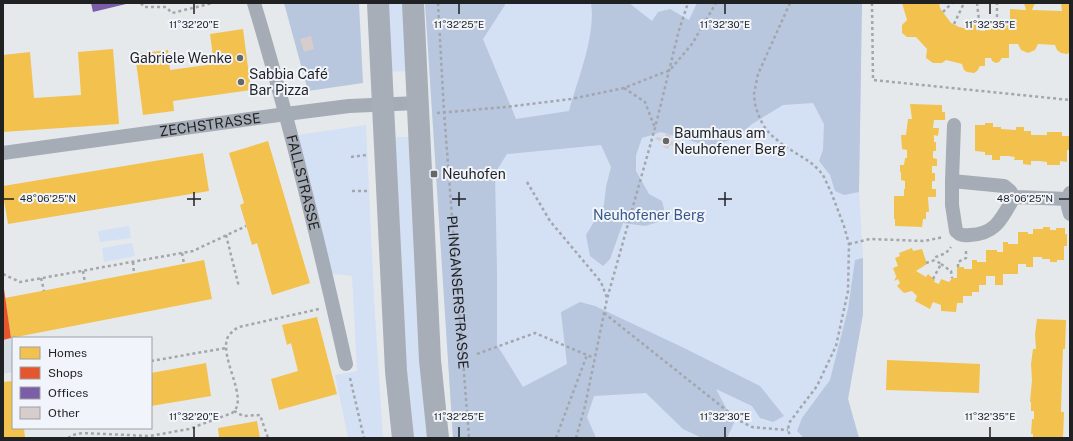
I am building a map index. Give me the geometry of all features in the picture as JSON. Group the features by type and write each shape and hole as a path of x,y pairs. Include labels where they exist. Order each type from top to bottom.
{"main road":[{"path":"378,3 396,371 403,438"},
{"name":"PLINGANSERSTRASSE","path":"413,3 430,360 438,438"}],"street":[{"name":"FALLSTRASSE","path":"254,3 275,71 311,209 346,364"},
{"name":"ZECHSTRASSE","path":"3,153 349,106 418,103"},
{"path":"954,125 952,181 953,212 955,227 958,234 965,236 974,235 992,230 1014,197"},
{"path":"952,181 1004,186 1014,197 1069,196 1068,207 1070,214"}],"path":[{"path":"141,3 144,7 166,7 172,13 213,3"},
{"name":"PLINGANSERSTRASSE","path":"438,3 444,112 469,438"},
{"path":"576,438 607,299 655,128 679,30 688,3"},
{"path":"444,112 506,107 571,99 624,88 670,70 692,44 716,3"},
{"path":"790,3 758,74 754,94 755,104 763,125 770,134 783,145 810,162 823,175 840,215 849,244 848,291 836,346 817,386 790,423 788,430 791,438"},
{"path":"872,3 873,80 1070,100"},
{"path":"943,12 952,3"},
{"path":"954,24 964,3"},
{"path":"977,3 980,30"},
{"path":"997,3 997,23"},
{"path":"624,88 645,102 655,128"},
{"path":"652,137 656,138"},
{"path":"351,157 370,155"},
{"path":"527,182 550,221 601,282 607,299"},
{"path":"352,190 372,190"},
{"path":"3,274 20,282 182,253 192,251 246,226"},
{"path":"849,244 870,239 924,241 958,234"},
{"path":"226,235 239,287"},
{"path":"182,253 184,264"},
{"path":"926,263 935,260 936,257 946,253"},
{"path":"958,267 958,262 963,259"},
{"path":"935,260 951,271 952,278"},
{"path":"133,262 134,274"},
{"path":"933,279 941,264"},
{"path":"83,271 85,283"},
{"path":"41,278 44,291"},
{"path":"68,438 82,433 150,436 189,429 234,411 238,402 226,348 229,336 239,327 333,306"},
{"path":"604,313 740,421 752,427 788,430"},
{"path":"477,354 535,333 594,358"},
{"path":"152,361 226,348"},
{"path":"556,438 587,354"},
{"path":"346,364 364,438"},
{"path":"234,411 243,416 260,415 268,438"}],"shaded area":[{"path":"3,284 11,338 12,372 3,374"}],"green space":[{"path":"284,3 359,3 363,83 308,91"},
{"path":"385,3 403,3 407,71 389,72"},
{"name":"Neuhofener Berg","path":"425,3 862,3 859,192 863,258 863,314 848,399 859,438 453,438"},
{"path":"425,3 504,3 505,5 483,39 516,119 569,111 589,43 592,16 591,3 629,3 652,21 658,12 670,9 689,20 697,3 862,3 859,192 844,195 835,191 830,175 819,161 823,150 824,124 813,103 783,105 752,124 737,137 712,147 661,132 642,138 636,155 636,171 649,194 662,201 664,209 658,222 645,226 623,223 610,259 603,266 590,256 586,235 604,205 606,187 611,167 601,145 507,154 495,173 497,345 523,387 567,364 561,312 580,302 595,306 760,386 784,416 773,422 760,418 752,406 716,389 734,423 727,438 702,438 683,429 646,393 594,396 587,417 596,438 453,438"},
{"path":"366,125 374,299 383,438 348,438 335,375 357,371 352,276 332,274 297,135"},
{"path":"393,137 410,137 429,438 412,438 405,358"},
{"path":"129,226 131,238 100,242 98,231"},
{"path":"132,243 135,256 104,262 102,248"},
{"path":"863,258 863,314 848,399 859,438 804,438 797,431 802,418 830,380 848,309 855,260"}],"building: Homes":[{"path":"902,3 939,3 940,8 951,23 968,29 967,22 969,19 974,20 977,23 976,30 985,31 985,23 1010,23 1010,9 1026,10 1024,3 1035,3 1032,10 1062,11 1061,3 1070,3 1070,52 1067,54 1061,53 1057,50 1055,45 1038,44 1035,50 1028,53 1021,50 1018,44 1009,44 1009,58 1002,58 996,63 992,61 991,58 985,58 985,66 980,66 974,73 964,70 962,64 946,60 942,63 933,63 926,58 927,49 916,37 907,37 902,33 902,25 907,20"},
{"path":"243,29 251,90 173,101 174,111 143,115 135,54 168,50 170,70 214,64 210,34"},
{"path":"113,49 119,124 3,132 3,55 30,52 34,98 81,95 78,52"},
{"path":"910,104 942,105 942,112 945,112 945,120 934,120 933,128 939,128 938,136 934,135 936,151 933,151 933,158 937,159 937,166 932,166 932,173 935,173 935,181 932,181 932,189 936,189 936,197 928,197 929,212 926,212 926,219 923,219 922,227 895,226 894,219 894,196 904,196 905,189 905,181 901,180 900,165 904,165 905,158 907,158 907,150 902,149 901,135 906,135 908,119 912,119"},
{"path":"985,123 993,123 993,127 1001,127 1001,129 1016,130 1016,127 1024,127 1024,131 1031,131 1031,135 1047,135 1047,132 1062,132 1062,136 1070,136 1070,150 1067,150 1067,162 1060,161 1060,165 1047,165 1047,162 1031,161 1031,165 1023,164 1023,160 1014,160 1015,157 1008,156 1000,156 1000,160 992,160 992,155 985,155 985,152 975,151 975,125 985,125"},
{"path":"268,141 310,283 272,295 257,243 252,245 240,205 244,203 229,153"},
{"path":"203,153 209,191 8,224 3,186"},
{"path":"1043,227 1050,227 1050,230 1065,228 1065,234 1067,234 1067,246 1064,246 1064,260 1050,262 1050,259 1033,257 1033,267 1026,267 1026,264 1018,264 1018,274 1003,274 1003,285 995,285 995,276 986,276 986,285 979,285 979,292 972,292 972,296 963,296 963,303 957,303 956,312 941,311 941,305 933,302 930,309 915,301 917,296 912,291 904,293 897,286 900,283 898,279 894,281 897,275 896,276 893,268 898,266 895,258 900,256 899,253 912,248 913,251 922,249 927,264 916,271 926,277 928,274 935,280 934,282 939,284 941,279 949,282 952,278 957,278 957,267 972,269 972,260 977,260 977,262 986,262 986,250 997,250 997,252 1003,252 1003,242 1008,242 1008,244 1018,244 1018,232 1028,232 1028,234 1033,234 1033,229 1043,229"},
{"path":"204,260 212,299 11,338 5,298"},
{"path":"317,317 337,394 279,410 271,379 298,371 291,343 287,345 282,325"},
{"path":"1037,319 1066,320 1065,349 1063,349 1061,412 1064,412 1063,438 1033,438 1033,434 1031,434 1034,411 1031,411 1030,402 1032,380 1031,364 1033,349 1036,349 1035,334"},
{"path":"887,360 980,364 979,393 886,390"},
{"path":"206,363 211,396 152,406 152,373"},
{"path":"12,381 12,429 24,429 25,438 3,438 3,382"},
{"path":"257,421 260,438 219,438 218,428"}],"building: Shops":[{"path":"4,289 11,338 3,340 3,290"}],"building: Offices":[{"path":"91,3 126,3 126,4 93,12"}],"building: Other":[{"path":"311,36 314,49 304,52 300,39"},
{"name":"Baumhaus am Neuhofener Berg","path":"666,133 671,135 669,140 675,142 674,146 670,145 668,149 663,147 665,143 655,139 657,137 664,139"}],"place":[{"name":"Gabriele Wenke","path":"240,58"},
{"name":"Sabbia Café Bar Pizza","path":"241,82"},
{"name":"Baumhaus am Neuhofener Berg","path":"666,141"},
{"name":"Neuhofen","path":"434,174"}]}
